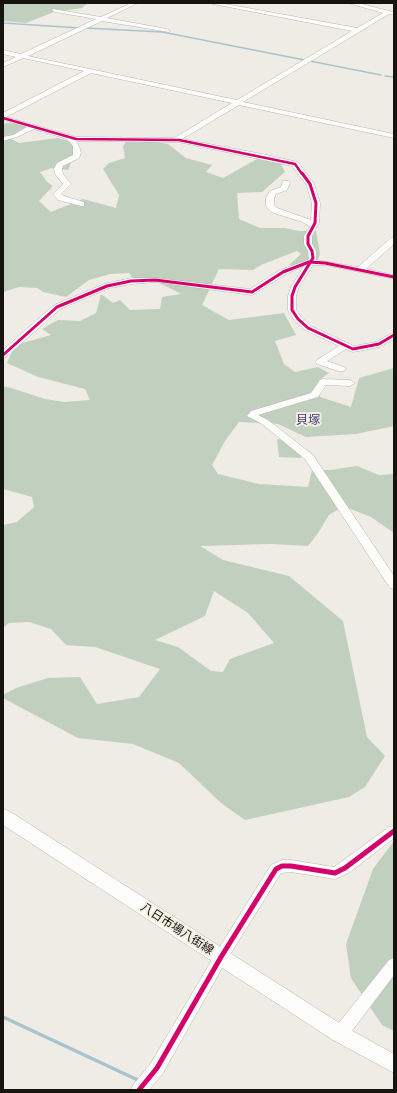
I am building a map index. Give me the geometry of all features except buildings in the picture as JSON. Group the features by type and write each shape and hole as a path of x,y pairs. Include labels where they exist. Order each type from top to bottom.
{"main road":[{"name":"八日市場八街線","path":"3,816 340,1034 394,1064"}],"street":[{"path":"3,65 135,3"},
{"path":"210,3 357,30"},
{"path":"351,3 391,13"},
{"path":"55,10 167,31"},
{"path":"175,140 357,30 391,13"},
{"path":"3,52 394,136"},
{"path":"3,117 91,70"},
{"path":"3,117 70,138 175,140 262,156 295,164 310,184 314,197 315,216 314,225 308,236 308,244 312,251 313,258 309,262 295,287 292,296 292,310 298,319 308,328 353,349 379,344 394,335"},
{"path":"3,122 12,121"},
{"path":"3,139 15,136 32,127"},
{"path":"70,138 76,146 77,153 76,156 60,165 58,170 59,174 67,184 57,194 61,198 81,204"},
{"path":"286,183 284,188 273,193 269,203 270,206 274,210 305,220 314,225"},
{"path":"360,270 394,240"},
{"path":"3,355 57,307 107,286 137,281 155,280 252,292 282,272 309,262 324,263 394,277"},
{"path":"341,369 320,362 345,346"},
{"path":"350,383 323,382 315,395 254,413 252,416 265,422 309,457 394,585"},
{"path":"143,1086 276,869 282,866 291,866 335,873 345,868 394,831"},
{"path":"340,1034 394,964"}],"green space":[{"path":"3,3 88,3 82,8 54,12 26,23 3,21"},
{"path":"3,124 19,124 28,128 11,139 19,143 58,138 79,144 68,170 52,168 40,172 47,182 53,186 39,201 51,212 83,199 116,208 119,195 103,169 109,163 125,158 123,146 126,142 148,141 168,144 186,158 212,165 206,172 223,178 257,159 281,164 285,172 262,192 237,193 239,219 260,228 285,228 299,231 316,231 320,254 316,265 299,268 289,265 301,254 297,251 261,265 253,270 219,269 202,305 229,320 284,313 296,335 275,341 284,364 295,372 318,367 329,373 319,380 320,397 351,407 359,378 394,368 394,426 356,434 306,437 278,424 239,422 225,441 212,465 218,474 259,484 308,487 312,470 330,470 357,466 379,475 394,474 394,533 371,517 348,508 339,509 329,515 308,546 271,544 200,546 223,560 289,576 343,621 367,737 385,756 365,787 349,797 245,820 221,803 179,763 133,744 78,738 3,698 3,695 16,688 48,678 80,677 97,704 139,697 160,669 95,647 66,645 51,629 29,622 9,623 3,628 3,525 17,522 34,507 32,497 3,489 3,387 8,387 45,399 64,402 90,400 85,389 38,377 7,363 15,345 51,335 42,329 58,320 80,321 96,313 101,294 113,303 120,300 130,310 160,309 162,297 181,294 158,282 142,282 132,277 129,273 110,274 89,280 66,297 43,292 37,288 19,287 3,292","holes":["214,591 248,613 274,643 230,659 223,672 211,671 178,647 155,640 205,616"]},
{"path":"277,439 296,442 300,446 301,458 279,457"},
{"path":"394,841 394,1031 382,1025 351,978 346,944 373,869"}],"waterway":[{"path":"3,23 80,28"},
{"path":"85,28 162,32 381,75"},
{"path":"385,76 394,77"},
{"path":"3,1017 140,1081"}],"cycle path":[{"path":"3,118 76,139 179,140 295,164 310,184 316,203 315,223 308,236 308,244 312,251 313,258 295,287 292,296 292,310 298,319 308,328 353,349 379,344 394,335"},
{"path":"3,355 57,307 107,286 131,281 155,280 252,292 283,272 309,262 325,263 394,277"},
{"path":"139,1090 157,1068 221,957 276,869 282,866 291,866 335,873 345,868 394,831"}],"district":[{"name":"貝塚","path":"308,420"}]}
